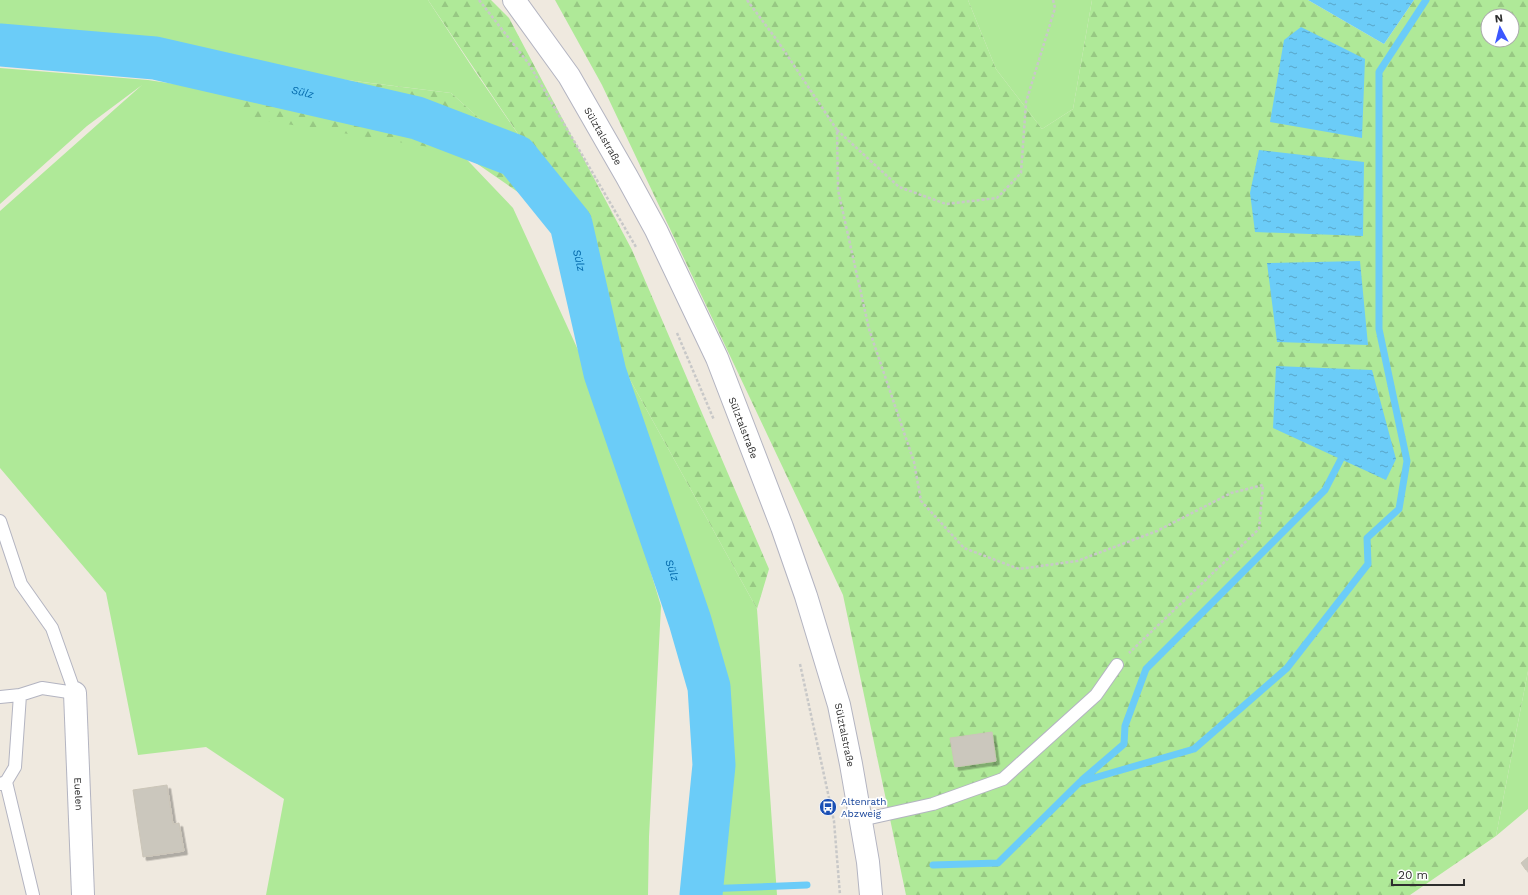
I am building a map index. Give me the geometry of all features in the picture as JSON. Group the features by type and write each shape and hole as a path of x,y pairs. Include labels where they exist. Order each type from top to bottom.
{"main road":[{"name":"Sülztalstraße","path":"514,0 569,76 627,177 656,230 717,358 777,513 806,596 839,705 861,820 868,862 871,895"},
{"name":"Euelen","path":"75,693 83,895"}],"lane":[{"path":"0,521 21,584 52,628 75,693 42,688 20,695 0,697"},
{"path":"861,820 933,804 1003,779 1096,695 1117,664"},
{"path":"20,695 15,767 3,783 33,895"}],"path":[{"path":"479,0 529,64 636,247"},
{"path":"747,0 779,43 837,130 900,187 946,204 997,198 1021,173 1026,102 1055,8 1053,0"},
{"path":"837,130 838,190 869,329 914,462 921,501 964,548 1020,569 1077,561 1157,531 1231,493 1263,485 1258,528 1117,664"},
{"path":"677,333 714,421"},
{"path":"799,658 834,821 840,895"}],"green space":[{"path":"0,0 428,0 553,185 451,93 0,37"},
{"path":"428,0 491,0 509,18 632,250 769,569 757,609 623,367 541,208 460,152 249,118 207,63 451,93 551,183"},
{"path":"555,0 968,0 996,69 1042,129 1073,109 1092,0 1308,0 1384,44 1414,0 1528,0 1528,671 1496,836 1410,895 906,895 843,595 602,85"},
{"path":"968,0 1092,0 1073,109 1042,129 996,69"},
{"path":"0,68 148,80 431,122 513,208 595,387 661,606 649,837 648,895 266,895 284,799 206,747 138,755 106,593 0,468 0,211 142,85 87,126 0,204"},
{"path":"623,367 757,609 777,895 705,895 709,623"},
{"path":"1528,671 1528,809 1496,836"}],"water":[{"path":"1308,0 1414,0 1384,44"},
{"path":"1301,27 1365,59 1362,138 1270,122 1284,40"},
{"path":"1259,150 1364,162 1363,236 1255,232 1250,193"},
{"path":"1360,261 1368,345 1277,342 1267,263"},
{"path":"1276,366 1372,370 1396,459 1386,480 1273,428"}],"building":[{"path":"992,732 996,761 955,767 950,738"},
{"path":"167,785 173,824 179,823 184,851 143,857 133,790"},
{"path":"1528,857 1528,870 1526,870 1521,863"}],"waterway":[{"path":"933,865 998,863 1080,782 1194,749 1287,668 1368,564 1367,538 1399,509 1407,461 1379,329 1379,72 1426,0"},
{"name":"Sülz","path":"0,45 155,58 417,118 516,156 571,224 605,373 690,621 709,687 714,765 701,895"},
{"path":"1082,780 1124,744 1125,726 1146,669 1325,490 1341,459"},
{"path":"702,889 807,885"}],"place":[{"name":"Altenrath Abzweig","path":"828,807"}]}
